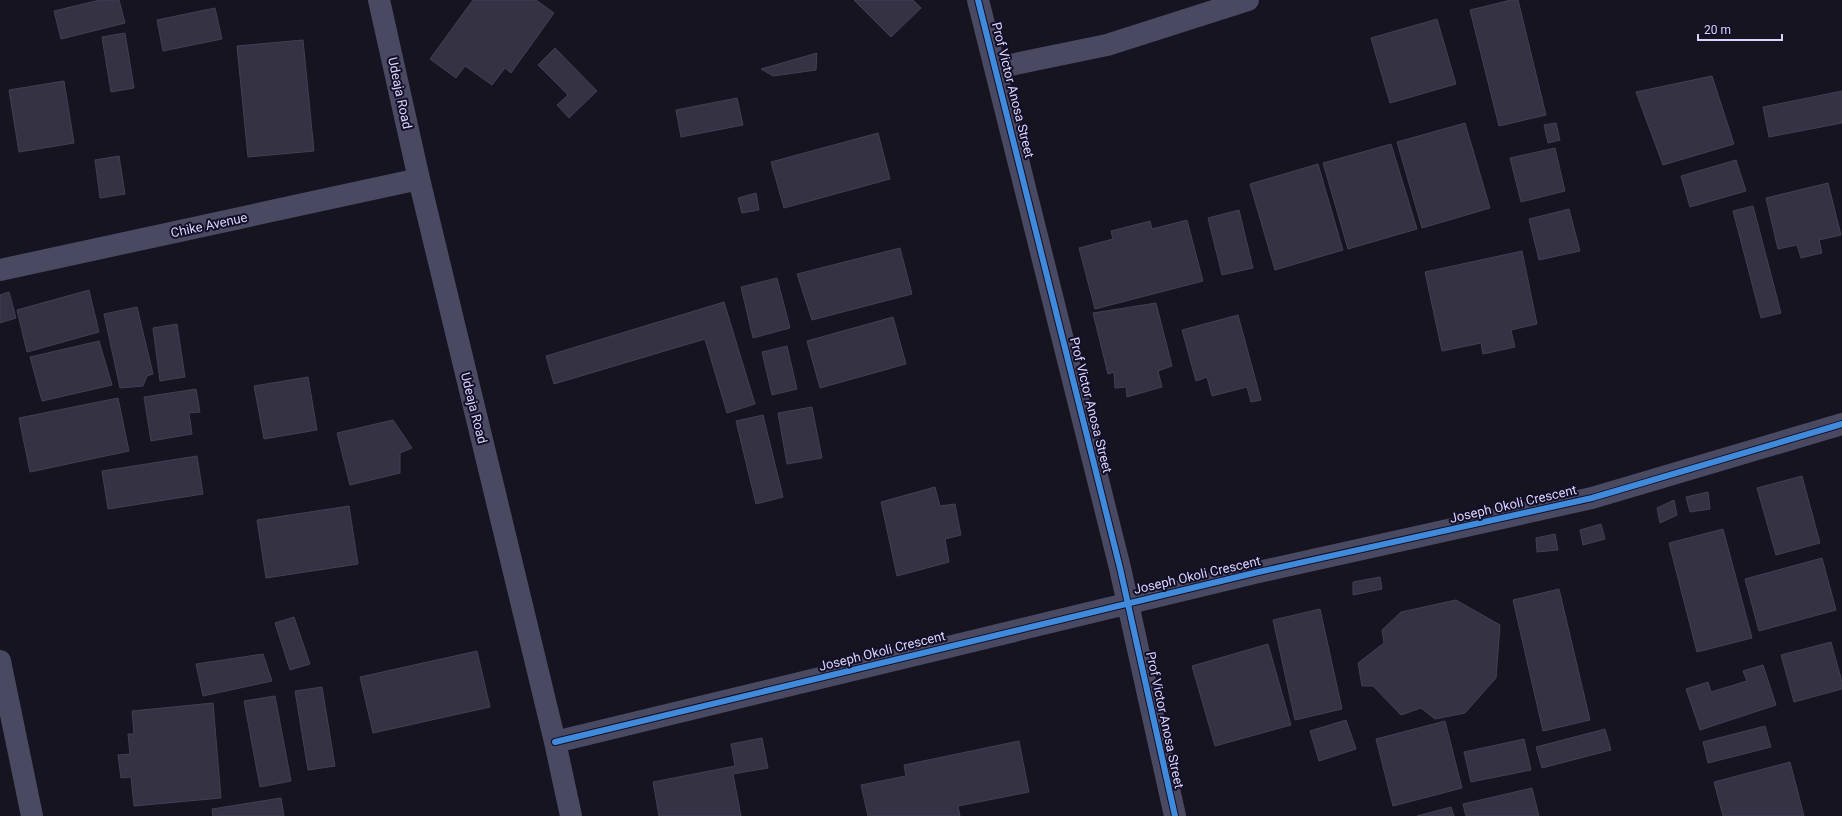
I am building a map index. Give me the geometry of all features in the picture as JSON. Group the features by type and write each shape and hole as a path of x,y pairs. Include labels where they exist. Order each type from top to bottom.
{"street":[{"name":"Udeaja Road","path":"379,0 419,179 555,742 571,816"},
{"name":"Prof Victor Anosa Street","path":"978,0 1128,603 1175,816"},
{"path":"996,68 1107,46 1248,0"},
{"name":"Chike Avenue","path":"0,270 419,179"},
{"name":"Joseph Okoli Crescent","path":"555,742 1128,603 1592,498 1842,424"},
{"path":"0,662 32,816"}],"building":[{"path":"100,0 119,0 125,23 61,39 54,11"},
{"path":"473,0 536,0 554,13 511,73 505,68 492,85 465,66 456,78 430,59"},
{"path":"854,0 913,0 921,8 891,37"},
{"path":"1511,0 1518,0 1546,115 1499,126 1470,10"},
{"path":"215,8 222,39 163,51 157,20"},
{"path":"1437,19 1456,84 1390,103 1371,38"},
{"path":"125,33 134,88 111,92 102,37"},
{"path":"303,40 314,151 248,157 237,46"},
{"path":"555,48 597,91 569,118 557,105 568,95 538,65"},
{"path":"817,53 816,70 773,76 761,69"},
{"path":"1712,76 1734,144 1663,165 1636,92"},
{"path":"64,81 74,143 19,152 9,90"},
{"path":"1842,91 1842,123 1769,137 1763,107"},
{"path":"737,98 743,125 681,137 676,110"},
{"path":"1465,123 1490,208 1422,228 1397,142"},
{"path":"1556,123 1560,140 1548,143 1544,125"},
{"path":"878,133 890,179 784,208 771,162"},
{"path":"1391,144 1417,229 1348,249 1323,163"},
{"path":"1555,148 1565,191 1521,202 1510,158"},
{"path":"119,156 125,194 100,198 95,160"},
{"path":"1736,160 1746,191 1690,207 1681,176"},
{"path":"1318,164 1343,250 1275,270 1250,184"},
{"path":"1828,183 1841,235 1819,240 1822,253 1801,258 1797,245 1778,249 1766,198"},
{"path":"756,193 759,210 742,213 738,198"},
{"path":"1753,206 1781,313 1761,318 1733,211"},
{"path":"1569,209 1580,251 1539,260 1529,219"},
{"path":"1239,210 1253,268 1222,275 1208,218"},
{"path":"1187,220 1203,281 1095,309 1079,248 1113,239 1111,231 1150,221 1152,229"},
{"path":"900,248 912,294 812,320 797,274"},
{"path":"1522,251 1537,324 1511,330 1515,347 1483,354 1481,343 1442,351 1425,272"},
{"path":"777,278 790,328 753,338 741,287"},
{"path":"89,290 99,332 27,352 17,310"},
{"path":"9,292 16,318 0,323 0,295"},
{"path":"724,302 755,404 727,413 705,339 554,384 546,356"},
{"path":"1156,303 1172,366 1158,371 1162,387 1127,397 1126,387 1115,388 1114,372 1108,374 1093,313"},
{"path":"137,307 153,374 147,376 143,386 120,388 104,314"},
{"path":"1238,315 1261,400 1251,402 1247,387 1212,396 1207,377 1196,381 1182,330"},
{"path":"893,317 906,364 820,388 807,341"},
{"path":"177,324 185,377 160,381 153,328"},
{"path":"99,341 112,385 42,401 30,357"},
{"path":"787,346 797,389 772,395 762,352"},
{"path":"308,377 317,430 264,439 254,386"},
{"path":"196,389 200,412 189,413 192,434 151,441 144,397"},
{"path":"118,398 129,451 30,472 19,418"},
{"path":"812,407 822,458 787,464 778,413"},
{"path":"763,415 783,497 756,504 736,421"},
{"path":"393,420 412,448 400,453 400,473 350,485 337,433"},
{"path":"197,456 203,494 108,509 102,471"},
{"path":"1802,476 1820,543 1776,555 1757,488"},
{"path":"935,487 940,506 955,504 961,535 945,539 949,562 897,576 881,502"},
{"path":"1708,492 1710,509 1690,512 1686,497"},
{"path":"1674,500 1677,515 1660,523 1657,508"},
{"path":"349,506 358,564 266,578 257,520"},
{"path":"1601,524 1605,539 1583,545 1580,530"},
{"path":"1723,529 1752,638 1697,652 1669,543"},
{"path":"1555,534 1558,550 1537,552 1536,538"},
{"path":"1822,558 1836,610 1759,631 1745,579"},
{"path":"1380,577 1382,589 1353,595 1353,582"},
{"path":"1559,589 1590,720 1543,731 1513,600"},
{"path":"1456,600 1500,625 1496,678 1465,713 1435,719 1421,708 1401,715 1373,686 1362,686 1358,663 1384,643 1382,630 1401,612"},
{"path":"1320,609 1342,709 1295,720 1273,620"},
{"path":"294,617 310,664 290,670 275,623"},
{"path":"1831,642 1842,682 1842,689 1794,702 1781,655"},
{"path":"1268,644 1291,725 1215,746 1192,666"},
{"path":"477,651 490,707 373,733 360,677"},
{"path":"263,654 272,681 203,696 196,664"},
{"path":"1763,665 1776,705 1700,730 1686,689 1708,682 1711,692 1747,681 1743,671"},
{"path":"322,687 335,766 308,770 295,691"},
{"path":"275,696 291,781 260,787 244,701"},
{"path":"213,703 221,798 134,806 131,777 121,778 118,755 130,754 128,734 134,734 132,711"},
{"path":"1346,720 1356,749 1319,761 1310,731"},
{"path":"1445,721 1462,788 1393,806 1376,739"},
{"path":"1765,726 1771,747 1708,763 1703,742"},
{"path":"1605,729 1611,750 1542,768 1536,747"},
{"path":"762,738 768,768 733,774 741,816 659,816 653,782 735,766 731,744"},
{"path":"1524,739 1531,770 1471,782 1464,752"},
{"path":"1019,741 1029,792 958,806 960,816 868,816 861,785 906,776 904,765"},
{"path":"1790,762 1804,816 1723,816 1714,782"},
{"path":"1532,788 1539,816 1466,816 1463,804"},
{"path":"281,798 284,816 213,816 212,809"},
{"path":"1451,807 1454,816 1417,816"}],"cycle path":[{"path":"978,0 1120,568 1175,816"},
{"path":"555,742 1254,573 1592,498 1842,424"}]}
